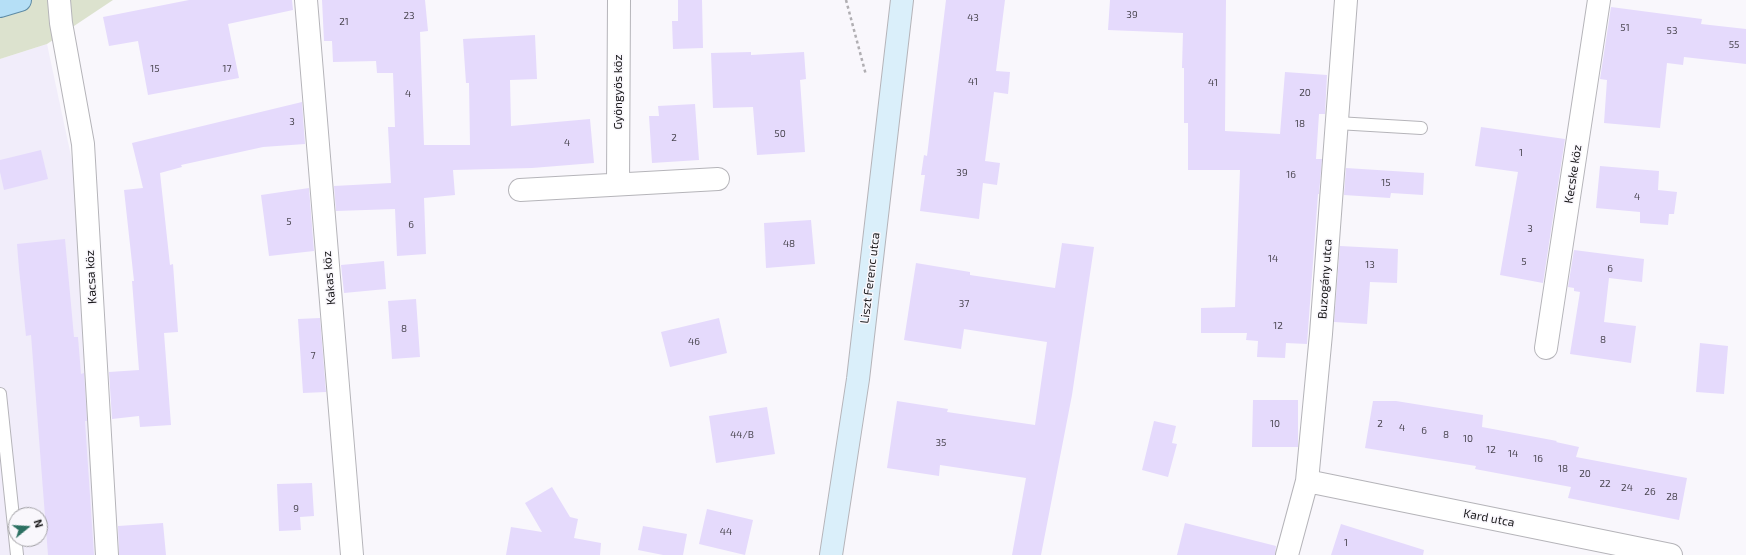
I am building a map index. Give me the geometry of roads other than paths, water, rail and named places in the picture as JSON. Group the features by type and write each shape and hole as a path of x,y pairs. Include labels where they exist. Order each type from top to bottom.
{"main road":[{"path":"0,6 20,0"}],"street":[{"name":"Kacsa köz","path":"59,0 61,24 83,144 107,555"},
{"name":"Kakas köz","path":"306,0 352,555"},
{"name":"Gyöngyös köz","path":"618,184 619,0"},
{"name":"Liszt Ferenc utca","path":"831,555 858,379 902,0"},
{"name":"Buzogány utca","path":"1287,555 1307,481 1321,334 1346,0"},
{"name":"Kecske köz","path":"1546,348 1599,0"},
{"path":"520,190 718,180"},
{"name":"Kard utca","path":"1307,481 1671,555"}],"lane":[{"path":"1337,123 1421,128"},
{"path":"0,394 17,555"}]}
